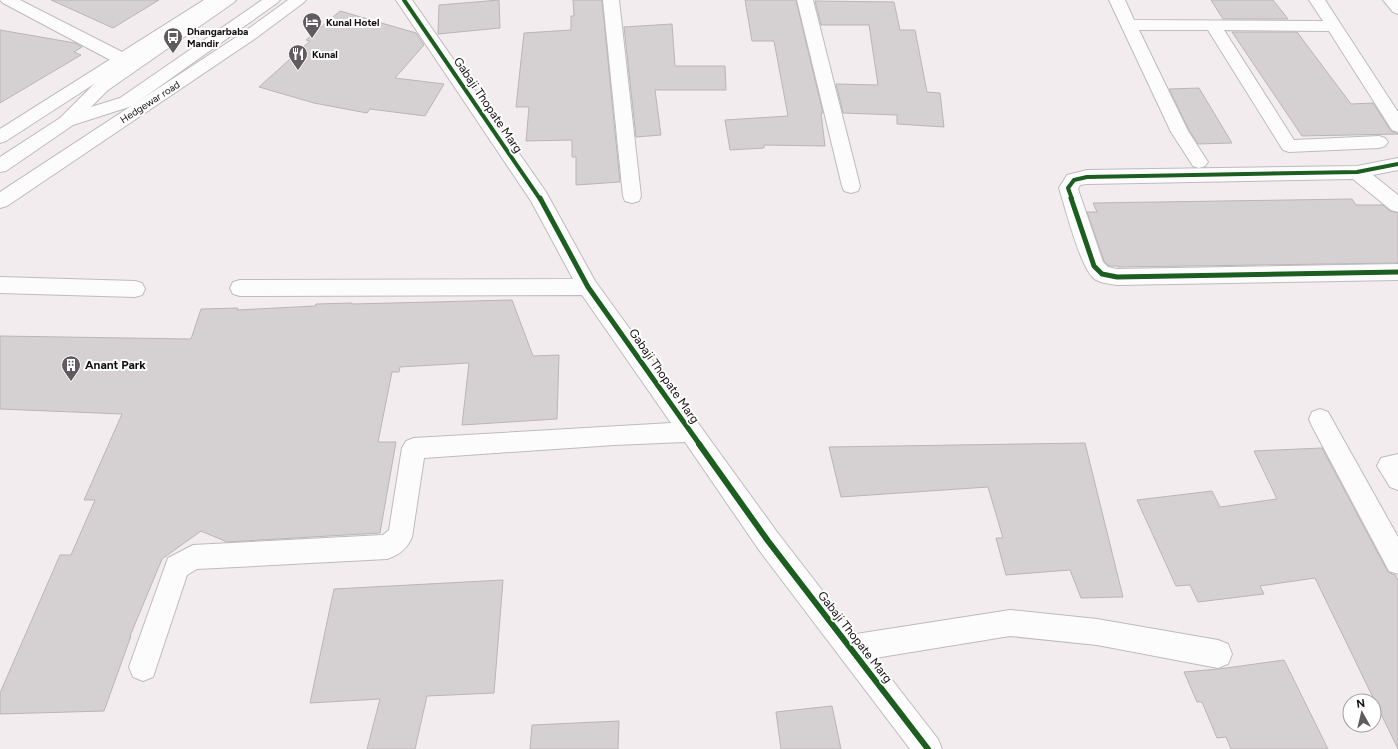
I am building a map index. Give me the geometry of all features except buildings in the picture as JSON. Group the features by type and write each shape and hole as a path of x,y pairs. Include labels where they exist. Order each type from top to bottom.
{"street":[{"path":"8,0 122,59"},
{"path":"0,137 214,0"},
{"path":"0,166 66,122 102,86 228,0"},
{"path":"66,122 126,102 272,0"},
{"name":"Hedgewar road","path":"0,201 250,35 298,0"},
{"name":"Gabaji Thopate Marg","path":"404,0 539,197 588,287 768,541 928,749"},
{"path":"611,0 632,196"},
{"path":"806,0 851,186"},
{"path":"1117,0 1180,132 1199,162"},
{"path":"1318,0 1398,126"},
{"path":"1391,0 1398,9"},
{"path":"1130,25 1334,26"},
{"path":"1213,25 1289,146 1379,142"},
{"path":"1398,164 1358,172 1087,177 1074,180 1068,188 1094,266 1102,274 1117,278 1398,272"},
{"path":"1358,172 1398,205"},
{"path":"0,285 135,289"},
{"path":"240,288 588,287"},
{"path":"1320,419 1398,562"},
{"path":"143,667 177,567 193,557 387,547 400,537 414,448 614,435 692,432"},
{"path":"1398,465 1390,466 1398,479"},
{"path":"851,648 1010,623 1097,632 1218,654"}],"cycle path":[{"path":"404,0 539,197 588,287 768,541 928,749"},
{"path":"1398,164 1357,172 1087,177 1074,180 1068,188 1094,266 1102,274 1117,277 1398,272"}],"place":[{"name":"Kunal Hotel","path":"312,39"},
{"name":"Dhangarbaba Mandir","path":"173,54"},
{"name":"Kunal","path":"298,71"},
{"name":"Anant Park","path":"71,382"}]}
